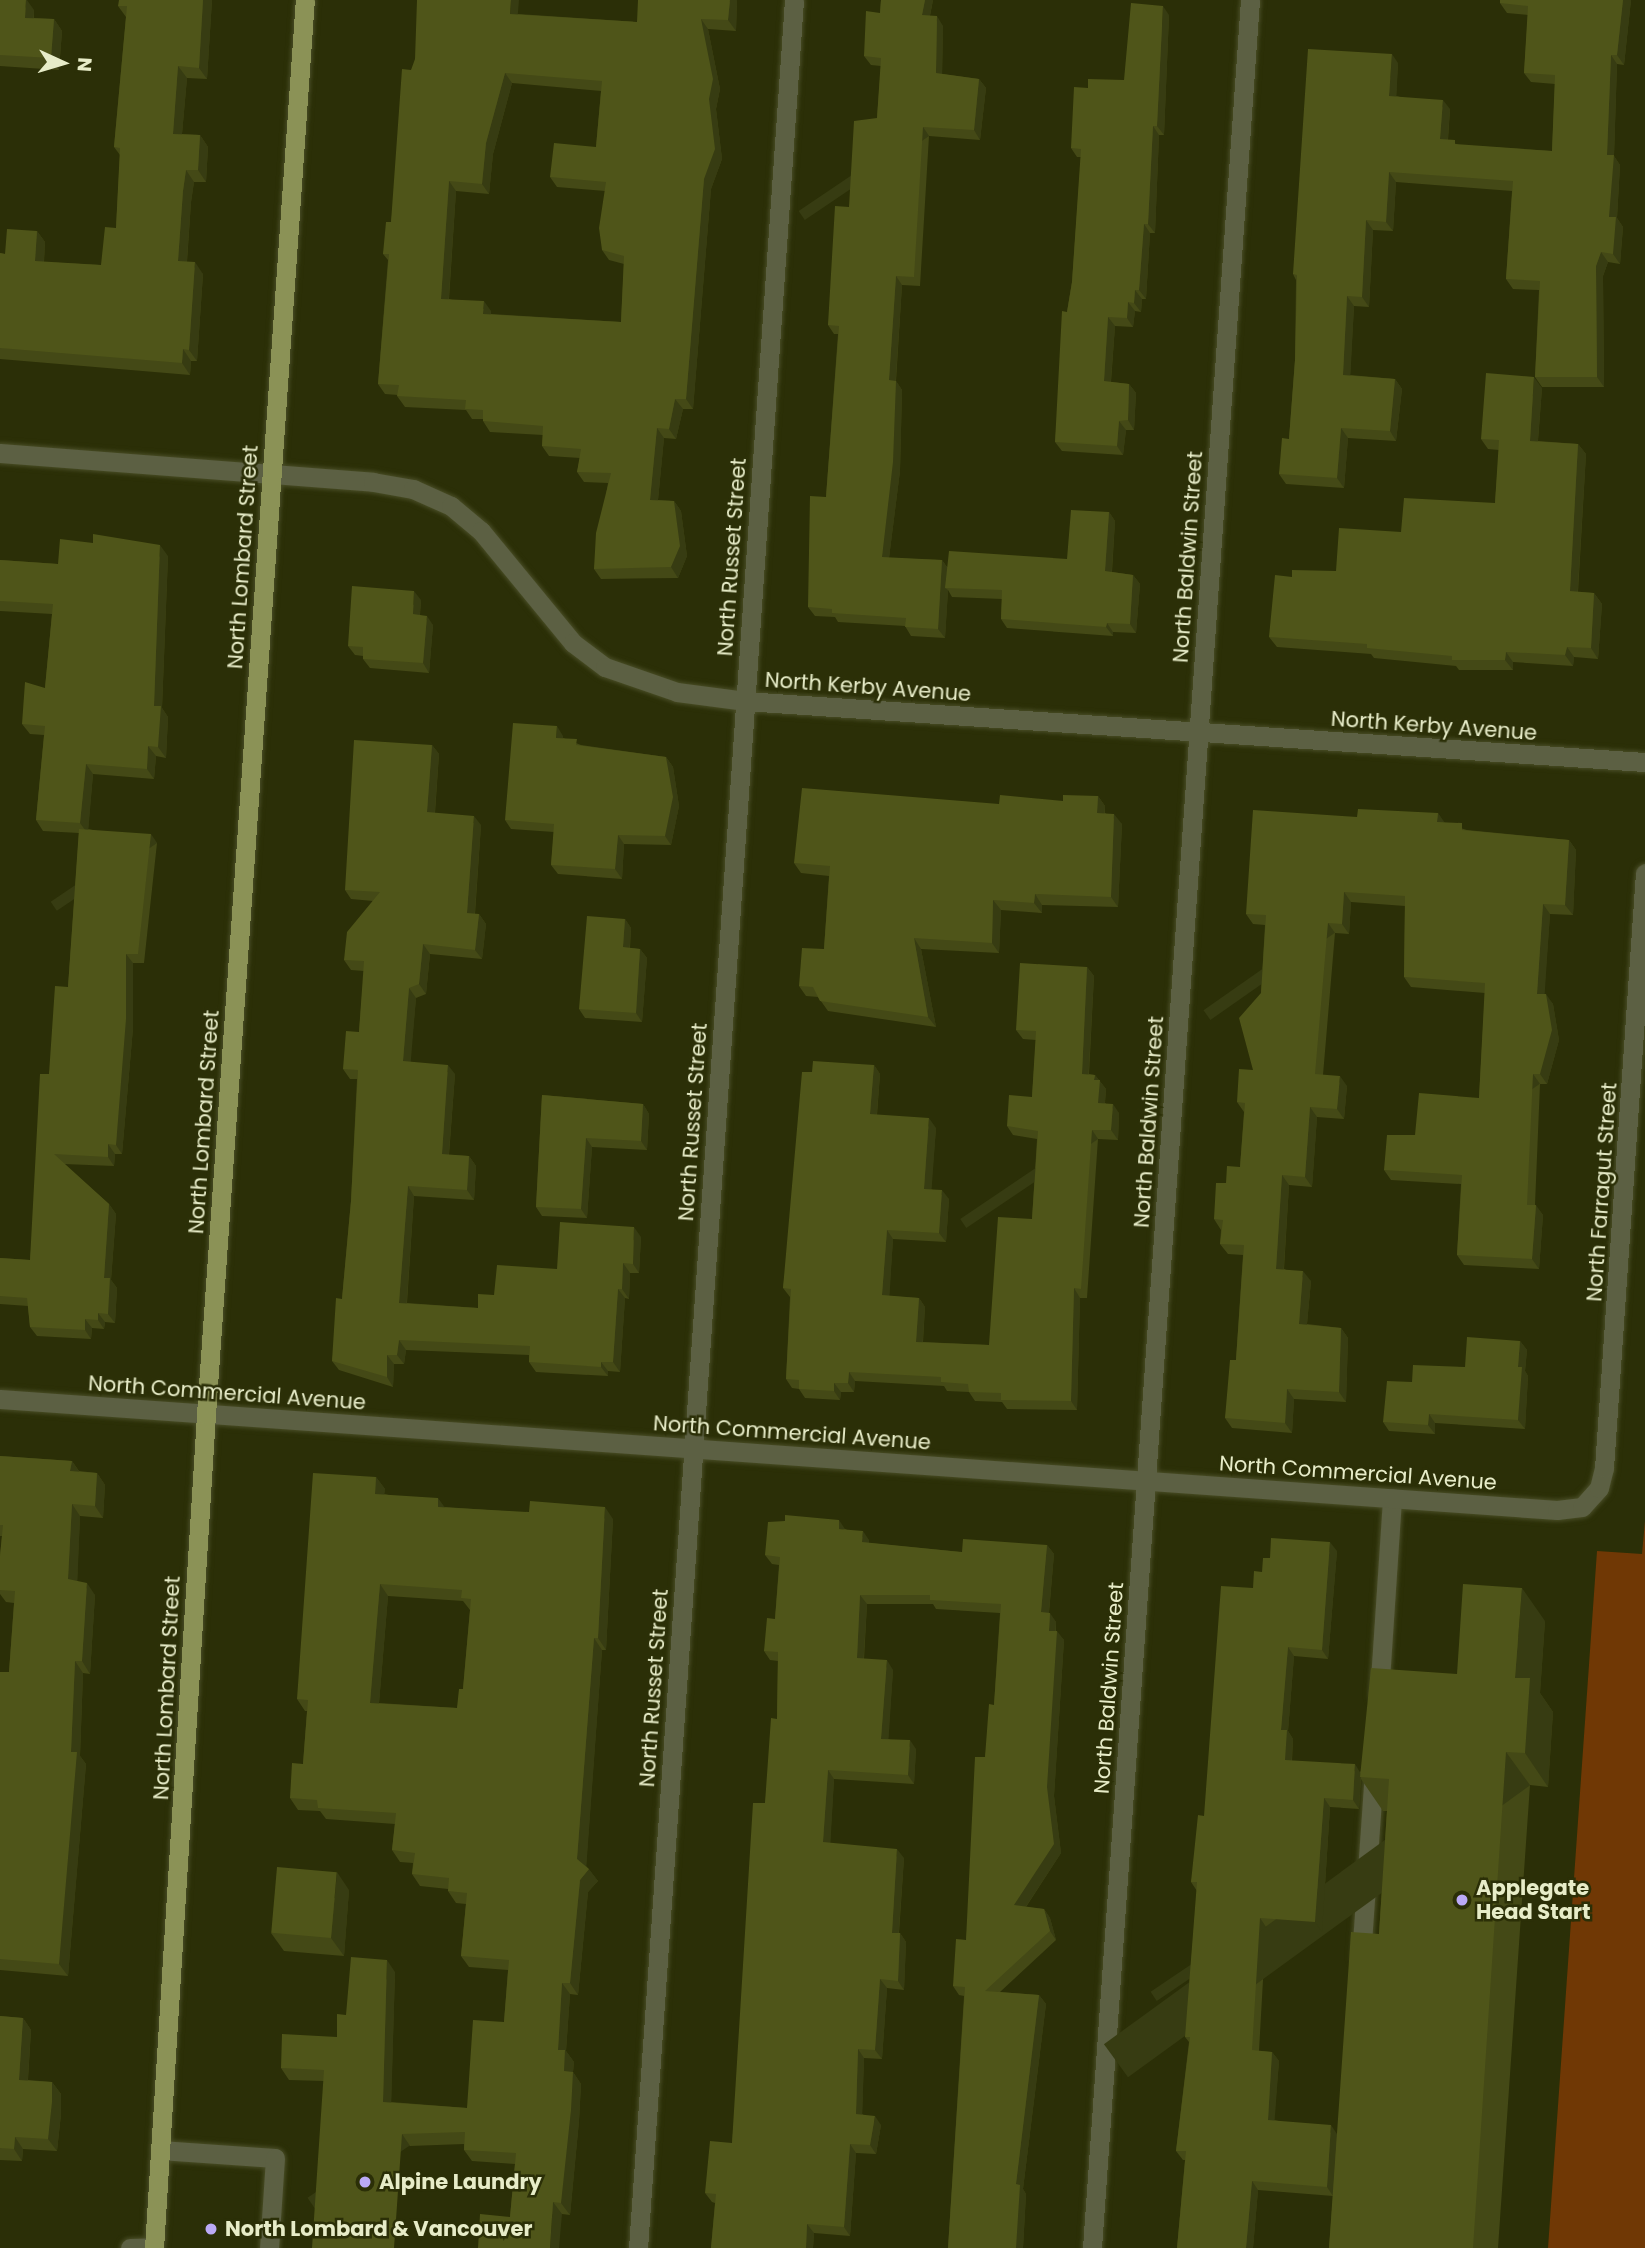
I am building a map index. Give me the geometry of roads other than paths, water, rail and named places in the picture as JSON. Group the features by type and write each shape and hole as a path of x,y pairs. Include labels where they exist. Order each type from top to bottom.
{"main road":[{"name":"North Lombard Street","path":"154,2248 206,1414 305,0"}],"street":[{"name":"North Russet Street","path":"638,2248 794,0"},
{"name":"North Baldwin Street","path":"1092,2248 1250,0"},
{"name":"North Kerby Avenue","path":"0,453 272,473 413,489 451,506 481,531 572,643 605,667 677,692 745,701 1199,734 1645,762"},
{"name":"North Farragut Street","path":"1582,1507 1599,1488 1604,1468 1645,873"},
{"name":"North Commercial Avenue","path":"0,1399 1557,1510 1582,1507"},
{"path":"1377,1720 1392,1498"},
{"path":"1359,1984 1375,1748"},
{"path":"160,2150 275,2158 269,2248"},
{"path":"130,2248 154,2248"}],"place":[{"name":"Applegate Head Start","path":"1462,1900"},
{"name":"Alpine Laundry","path":"365,2182"},
{"name":"North Lombard & Vancouver","path":"211,2229"}]}
